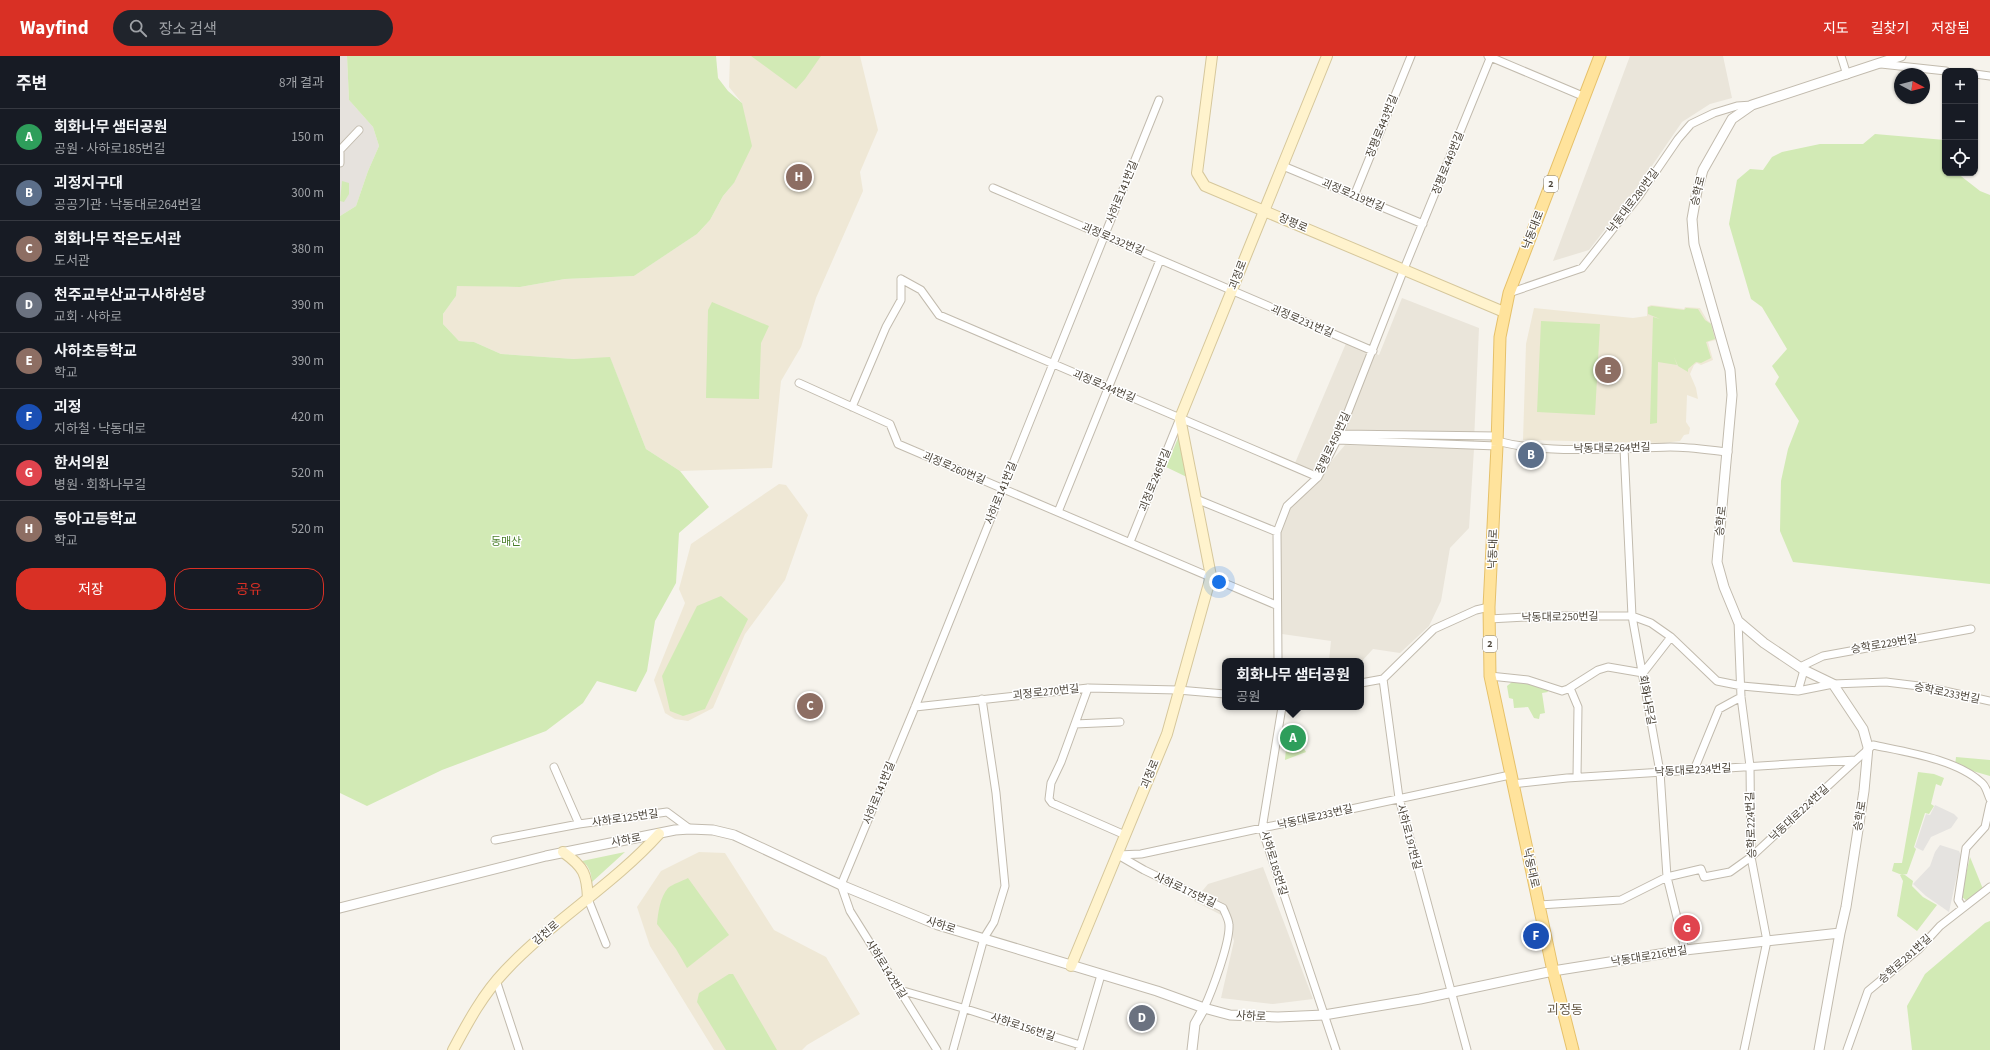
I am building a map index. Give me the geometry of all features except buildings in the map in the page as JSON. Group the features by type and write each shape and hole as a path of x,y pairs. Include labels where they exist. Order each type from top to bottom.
{"main road":[{"name":"장평로","path":"1212,56 1197,173 1205,186 1504,312"},
{"name":"괴정로","path":"1071,966 1167,734 1178,690 1211,576 1180,418 1263,210 1283,166 1327,56"},
{"name":"낙동대로","path":"1573,1050 1553,971 1490,676 1489,607 1497,441 1500,337 1504,312 1509,293 1600,56"},
{"name":"감천로","path":"453,1050 478,1006 496,980 549,930 641,854 659,834"},
{"path":"563,852 574,860 584,872 587,878 588,899"}],"street":[{"name":"장평로443번길","path":"1354,196 1411,56"},
{"path":"1490,56 1585,97"},
{"name":"장평로449번길","path":"1404,269 1490,56"},
{"path":"1841,56 1847,75"},
{"name":"승학로","path":"1819,1050 1846,907 1860,822 1868,747 1863,729 1832,684 1802,669 1764,643 1738,621 1724,587 1717,562 1732,395 1730,370 1694,244 1692,219 1697,191 1703,170 1732,119 1752,105 1901,56"},
{"path":"1880,64 1942,71"},
{"path":"1978,74 1990,76"},
{"name":"사하로141번길","path":"841,885 915,706 1159,100"},
{"name":"낙동대로280번길","path":"1509,293 1582,268 1639,196 1678,139 1692,124 1714,113 1737,106 1752,105"},
{"path":"340,163 340,151 359,130"},
{"name":"괴정로219번길","path":"1283,166 1423,224"},
{"name":"괴정로232번길","path":"993,188 1232,290"},
{"path":"1058,512 1160,260"},
{"name":"장평로450번길","path":"1278,658 1276,605 1277,532 1287,506 1318,477 1338,437 1404,269"},
{"name":"괴정로244번길","path":"852,407 886,327 901,300 901,280 921,290 939,315 1318,477"},
{"name":"괴정로231번길","path":"1232,290 1373,351"},
{"name":"괴정로260번길","path":"799,383 890,424 898,444 1211,576"},
{"name":"괴정로246번길","path":"1130,542 1180,418"},
{"name":"낙동대로264번길","path":"1338,437 1497,441 1518,447 1672,447 1728,452"},
{"name":"회화나무길","path":"1624,448 1632,616 1660,772 1667,877 1684,950"},
{"path":"1196,499 1277,532"},
{"path":"1211,576 1276,605"},
{"path":"1364,682 1383,679 1434,629 1476,610 1489,607"},
{"name":"낙동대로250번길","path":"1489,619 1546,616 1632,616"},
{"name":"승학로233번길","path":"1632,616 1651,623 1671,637 1717,681 1742,686 1798,691 1832,684 1886,682 1927,687 1990,701"},
{"name":"승학로224번길","path":"1738,621 1742,686 1741,697 1750,766 1751,857 1767,941 1744,1050"},
{"name":"승학로229번길","path":"1802,669 1823,656 1971,629"},
{"path":"1490,676 1528,680 1562,691 1570,688 1598,670 1608,667 1643,673 1671,637"},
{"path":"1798,691 1802,669"},
{"name":"사하로197번길","path":"1383,679 1399,798 1450,993 1467,1050"},
{"path":"1088,688 1051,783 1049,799 1052,803 1125,835"},
{"name":"괴정로270번길","path":"915,706 1088,688 1178,690 1222,694"},
{"path":"1570,688 1578,707 1577,777"},
{"path":"1694,770 1719,709 1741,697"},
{"path":"953,1050 966,1008 984,938 994,922 1006,886 996,793 982,699"},
{"name":"사하로185번길","path":"1282,710 1262,829 1336,1050"},
{"path":"1075,724 1120,722"},
{"path":"1856,760 1868,747 1873,745 1928,756 1954,767 1983,783 1990,799"},
{"name":"낙동대로234번길","path":"1511,779 1577,777 1856,760"},
{"name":"낙동대로224번길","path":"1539,905 1621,900 1667,877 1701,869 1704,877 1730,872 1751,857 1856,760"},
{"name":"사하로125번길","path":"554,767 578,824"},
{"name":"낙동대로233번길","path":"1118,855 1141,854 1262,829 1399,798 1511,779"},
{"path":"1963,908 1958,900 1966,848 1985,827 1990,804"},
{"name":"사하로125번길","path":"495,840 578,824 667,812 690,829"},
{"name":"사하로","path":"340,908 563,852 690,829 713,830 734,835 841,885 938,925 1157,991 1204,1008 1230,1015 1253,1016 1324,1014 1450,993 1553,971"},
{"name":"사하로175번길","path":"1118,855 1157,877 1223,908 1230,924 1227,941 1211,994 1204,1008"},
{"name":"사하로142번길","path":"841,885 850,911 937,1050"},
{"name":"승학로281번길","path":"1847,1050 1868,991 1919,949 1940,926 1990,887"},
{"path":"588,899 606,944"},
{"name":"낙동대로216번길","path":"1553,971 1684,950 1840,933"},
{"path":"1079,1048 1101,975"},
{"path":"496,980 519,1050"},
{"name":"사하로156번길","path":"900,990 966,1008 1079,1048"},
{"path":"1192,1050 1195,1024 1204,1008"}],"shaded area":[{"path":"340,56 347,56 349,100 373,127 379,146 368,171 356,206 340,216"},
{"path":"730,56 860,56 878,130 860,172 863,191 816,298 801,347 781,381 772,468 680,471 646,449 610,358 574,359 501,354 474,342 459,341 443,324 443,314 456,296 457,285 520,287 565,279 634,276 697,234 710,220 723,196 734,183 742,103 729,87"},
{"path":"1630,56 1723,56 1732,98 1710,104 1682,122 1634,192 1589,250 1553,261"},
{"path":"1402,298 1479,328 1474,441 1332,437 1317,472 1295,463 1347,341 1379,355"},
{"path":"1651,305 1684,309 1685,307 1700,308 1707,320 1712,324 1716,340 1708,342 1713,360 1701,365 1697,363 1694,365 1690,374 1696,388 1698,399 1687,395 1686,422 1690,428 1689,434 1684,435 1680,441 1664,443 1523,440 1526,344 1534,308 1633,318 1647,316 1647,307"},
{"path":"1345,445 1474,449 1469,528 1450,548 1441,601 1429,626 1400,653 1373,649 1364,659 1329,658 1331,641 1282,634 1276,605 1277,532 1287,506 1318,477"},
{"path":"779,484 786,485 808,515 785,580 745,634 713,708 688,721 675,719 665,713 654,680 685,603 679,589 691,544"},
{"path":"1935,805 1954,814 1958,818 1951,828 1931,837 1923,851 1915,847 1926,814 1930,815"},
{"path":"1940,845 1959,851 1961,856 1949,912 1926,896 1913,884 1930,866 1935,852"},
{"path":"699,852 725,853 774,930 826,957 860,1014 807,1045 802,1050 714,1050 650,946 637,907 661,871"},
{"path":"1263,867 1313,999 1273,1004 1221,998 1234,941 1227,918 1194,901 1208,884"}],"green space":[{"name":"동매산","path":"347,56 716,56 718,78 728,91 742,103 752,146 734,183 723,196 710,220 697,234 634,276 565,279 520,287 457,286 456,296 443,314 443,324 459,341 474,342 501,354 574,359 610,357 646,449 680,471 709,507 679,533 676,583 655,621 647,671 636,692 597,681 583,703 546,731 442,770 367,806 340,793 340,216 356,206 368,171 379,146 373,127 349,100"},
{"path":"751,56 821,56 796,89"},
{"path":"1875,134 1942,140 1942,176 1961,176 1980,191 1990,195 1990,584 1793,562 1780,531 1781,481 1788,449 1799,421 1775,384 1779,377 1772,366 1787,349 1762,307 1751,299 1729,224 1737,180 1750,169 1763,170 1772,157 1782,152 1820,144 1863,144"},
{"path":"342,181 349,183 349,194 344,202 340,201"},
{"path":"712,302 769,326 761,343 759,399 706,398 708,310"},
{"path":"1652,306 1684,310 1686,308 1698,309 1705,320 1711,324 1715,339 1706,342 1711,358 1701,363 1696,362 1688,369 1688,372 1678,366 1674,357 1677,365 1658,362 1657,423 1650,424 1653,317 1660,319 1648,314 1648,307"},
{"path":"1541,321 1600,324 1595,415 1537,412"},
{"path":"1183,426 1193,480 1166,467"},
{"path":"721,596 748,619 705,709 683,716 670,711 662,676 697,606"},
{"path":"1519,681 1547,690 1548,692 1542,693 1545,713 1540,714 1539,719 1534,718 1528,707 1514,708 1513,699 1509,698 1507,686 1512,682"},
{"path":"1288,725 1290,725 1306,752 1285,760"},
{"path":"1956,757 1990,760 1990,776 1955,766"},
{"path":"1918,772 1934,774 1944,778 1941,786 1936,784 1931,804 1934,806 1929,814 1925,813 1914,847 1916,849 1907,874 1902,875 1892,871 1894,863 1902,863"},
{"path":"625,852 592,882 590,870 582,861"},
{"path":"1970,857 1983,889 1967,901 1962,897 1962,891"},
{"path":"1900,875 1905,875 1913,881 1912,886 1923,897 1937,905 1917,931 1897,916 1903,881"},
{"path":"688,878 729,935 687,968 676,949 657,924 660,905 665,892 668,888"},
{"path":"1990,921 1990,1050 1912,1050 1907,1006 1925,974 1985,923"},
{"path":"729,974 733,974 777,1050 726,1050 697,1002 699,993"}],"place":[{"name":"동아고등학교","path":"799,177"},
{"name":"사하초등학교","path":"1608,370"},
{"name":"괴정지구대","path":"1531,455"},
{"name":"회화나무 작은도서관","path":"810,706"},
{"name":"회화나무 샘터공원","path":"1293,738"},
{"name":"한서의원","path":"1687,928"},
{"name":"괴정","path":"1536,936"},
{"name":"천주교부산교구사하성당","path":"1142,1018"}],"district":[{"name":"괴정동","path":"1565,1010"}]}
